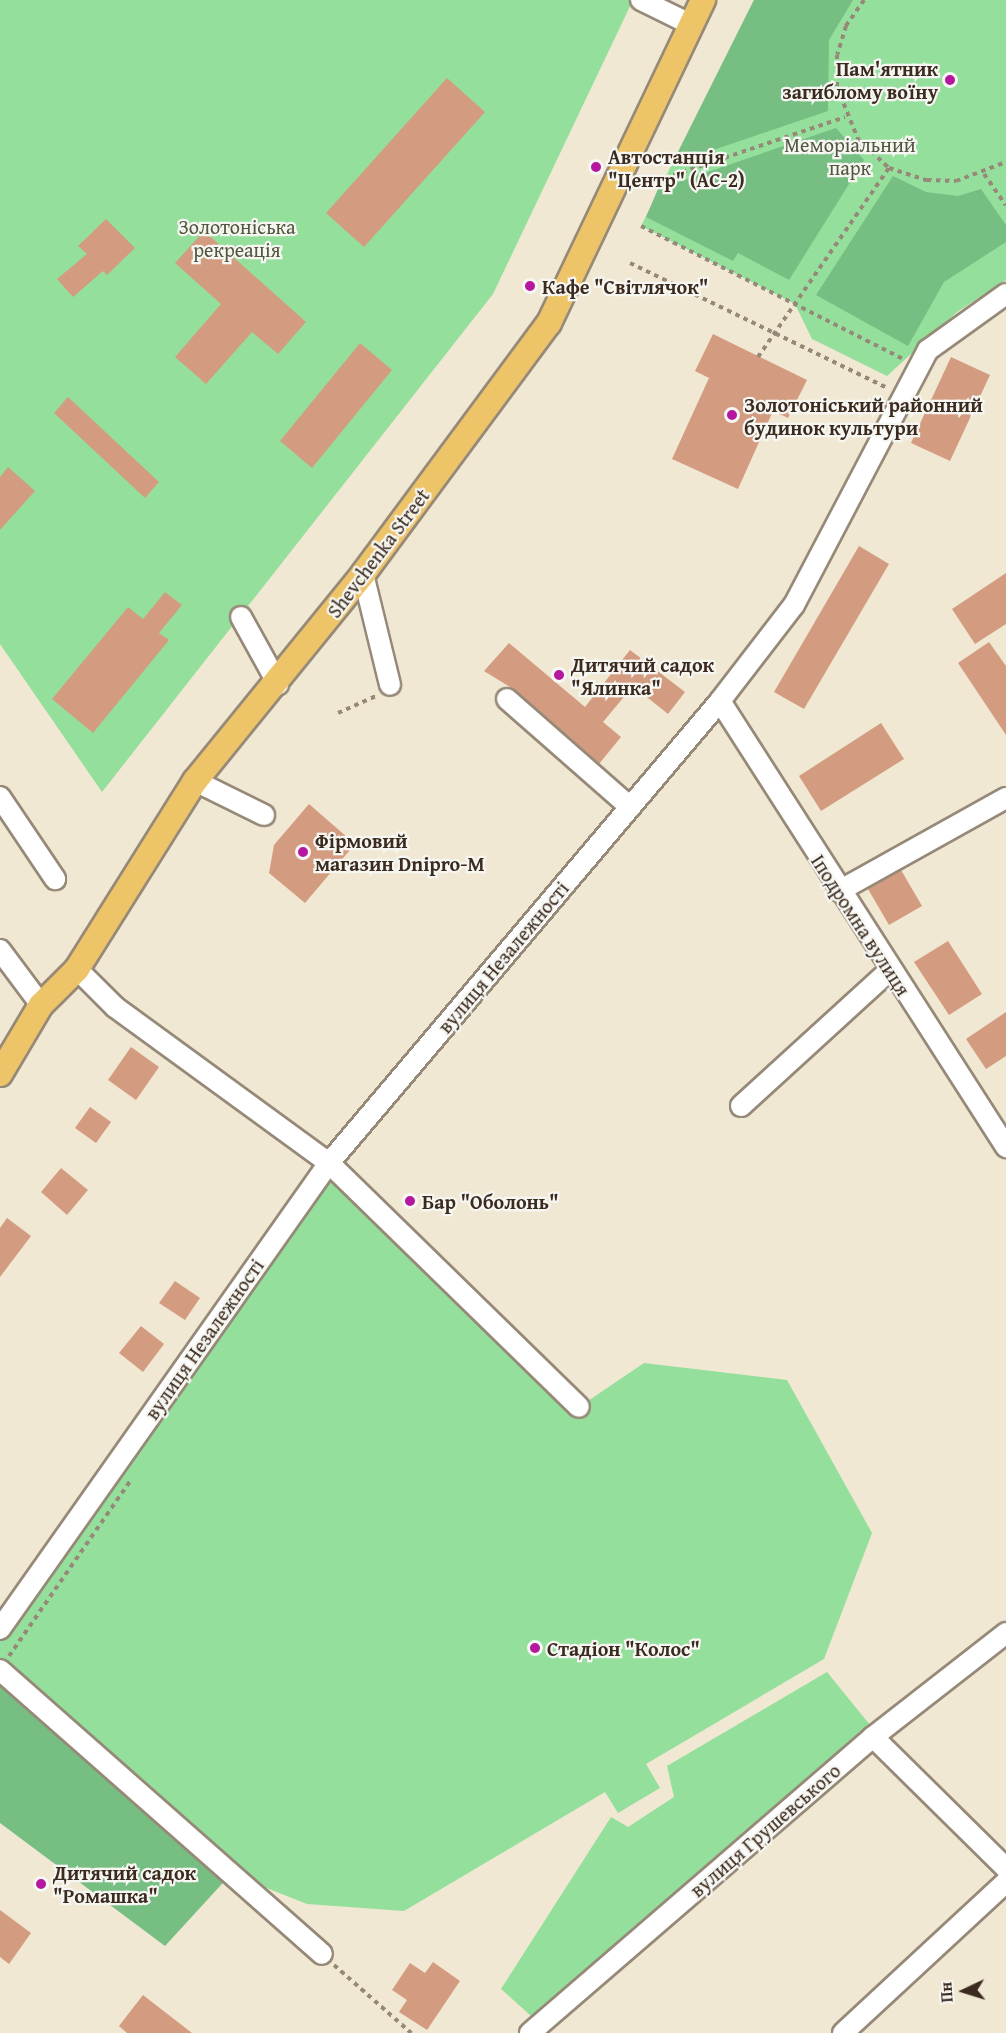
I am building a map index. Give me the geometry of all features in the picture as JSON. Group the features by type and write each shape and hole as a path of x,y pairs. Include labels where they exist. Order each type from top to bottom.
{"main road":[{"name":"Shevchenka Street","path":"0,1074 41,1005 77,969 195,781 278,684 363,574 549,322 703,0"}],"street":[{"path":"641,0 692,25"},
{"name":"вулиця Незалежності","path":"0,1629 329,1163 720,701 794,605 928,350 1006,294"},
{"path":"363,574 387,689"},
{"path":"241,617 278,684"},
{"path":"507,699 630,807"},
{"name":"Іподромна вулиця","path":"720,701 838,891 1006,1147"},
{"path":"195,781 264,815"},
{"path":"0,797 55,879"},
{"path":"838,891 1006,798"},
{"path":"0,950 41,1005"},
{"path":"77,969 115,1007 329,1163 579,1407"},
{"path":"741,1106 890,970"},
{"name":"вулиця Грушевського","path":"530,2033 873,1737 1006,1633"},
{"path":"0,1670 322,1954"},
{"path":"873,1737 1006,1868"},
{"path":"843,2033 1006,1882"}],"path":[{"path":"864,0 846,26 837,55 837,87 845,117 858,139 889,168 927,180 984,174 1006,162"},
{"path":"665,178 845,117"},
{"path":"758,357 889,168"},
{"path":"984,174 1006,205"},
{"path":"641,226 905,360"},
{"path":"630,263 773,335 904,395"},
{"path":"338,713 387,689"},
{"path":"322,1954 411,2033"}],"green space":[{"name":"Золотоніська рекреація","path":"0,0 633,0 493,294 102,792 0,644"},
{"name":"Меморіальний парк","path":"754,0 1006,0 1006,280 957,312 887,376 812,339 795,304 641,226"},
{"path":"754,0 853,0 829,40 828,111 672,164"},
{"path":"836,128 864,160 789,280 738,253 733,261 646,217 658,189"},
{"path":"893,176 926,192 958,196 981,189 1006,225 1006,242 944,282 908,346 816,295"},
{"path":"329,1163 579,1407 644,1363 787,1380 872,1533 824,1659 646,1764 660,1788 618,1813 605,1792 404,1911 307,1904 231,1874 0,1670 0,1629"},
{"path":"0,1671 231,1874 165,1946 0,1823"},
{"path":"827,1672 870,1725 531,2016 501,1989 611,1817 628,1827 674,1797 667,1766"}],"building":[{"path":"447,78 485,112 364,247 326,213"},
{"path":"106,219 135,248 107,275 103,271 73,297 57,279 87,254 78,246"},
{"path":"204,231 306,322 278,354 252,332 206,384 175,357 221,304 175,263"},
{"name":"Золотоніський районний будинок культури","path":"713,334 807,380 788,418 773,411 738,489 672,459 709,378 695,371"},
{"path":"360,343 392,370 312,468 280,441"},
{"path":"951,357 990,375 950,461 911,443"},
{"path":"68,397 159,482 145,498 54,413"},
{"path":"8,467 35,491 0,530 0,477"},
{"path":"859,546 889,564 804,709 774,692"},
{"path":"1006,573 1006,624 975,644 952,609"},
{"path":"165,592 182,605 159,633 169,640 93,733 52,699 128,607 143,619"},
{"path":"989,642 1006,666 1006,735 958,663"},
{"path":"509,643 585,707 630,650 685,692 668,714 633,686 603,722 621,737 599,764 515,690 484,671"},
{"path":"881,723 904,759 821,811 799,776"},
{"path":"309,804 355,844 305,903 269,873 274,845"},
{"path":"901,870 922,906 889,925 868,889"},
{"path":"948,941 982,994 949,1015 914,962"},
{"path":"1006,1012 1006,1056 986,1069 966,1039"},
{"path":"131,1047 159,1067 136,1100 108,1080"},
{"path":"90,1107 111,1122 96,1143 75,1128"},
{"path":"61,1168 88,1190 67,1215 41,1192"},
{"path":"7,1218 31,1236 0,1277 0,1228"},
{"path":"175,1281 200,1298 185,1320 159,1303"},
{"path":"141,1326 164,1344 143,1372 119,1353"},
{"path":"0,1910 31,1933 9,1964 0,1957"},
{"path":"433,1962 460,1981 427,2030 399,2012 407,2000 392,1990 410,1963 425,1973"},
{"path":"143,1995 192,2033 127,2033 119,2026"}],"place":[{"name":"Пам'ятник загиблому воїну","path":"950,80"},
{"name":"Автостанція \"Центр\" (АС-2)","path":"596,167"},
{"name":"Кафе \"Світлячок\"","path":"530,286"},
{"name":"Золотоніський районний будинок культури","path":"732,415"},
{"name":"Дитячий садок \"Ялинка\"","path":"559,675"},
{"name":"Фірмовий магазин Dnipro-M","path":"303,852"},
{"name":"Бар \"Оболонь\"","path":"410,1201"},
{"name":"Стадіон \"Колос\"","path":"535,1648"},
{"name":"Дитячий садок \"Ромашка\"","path":"41,1884"}]}
